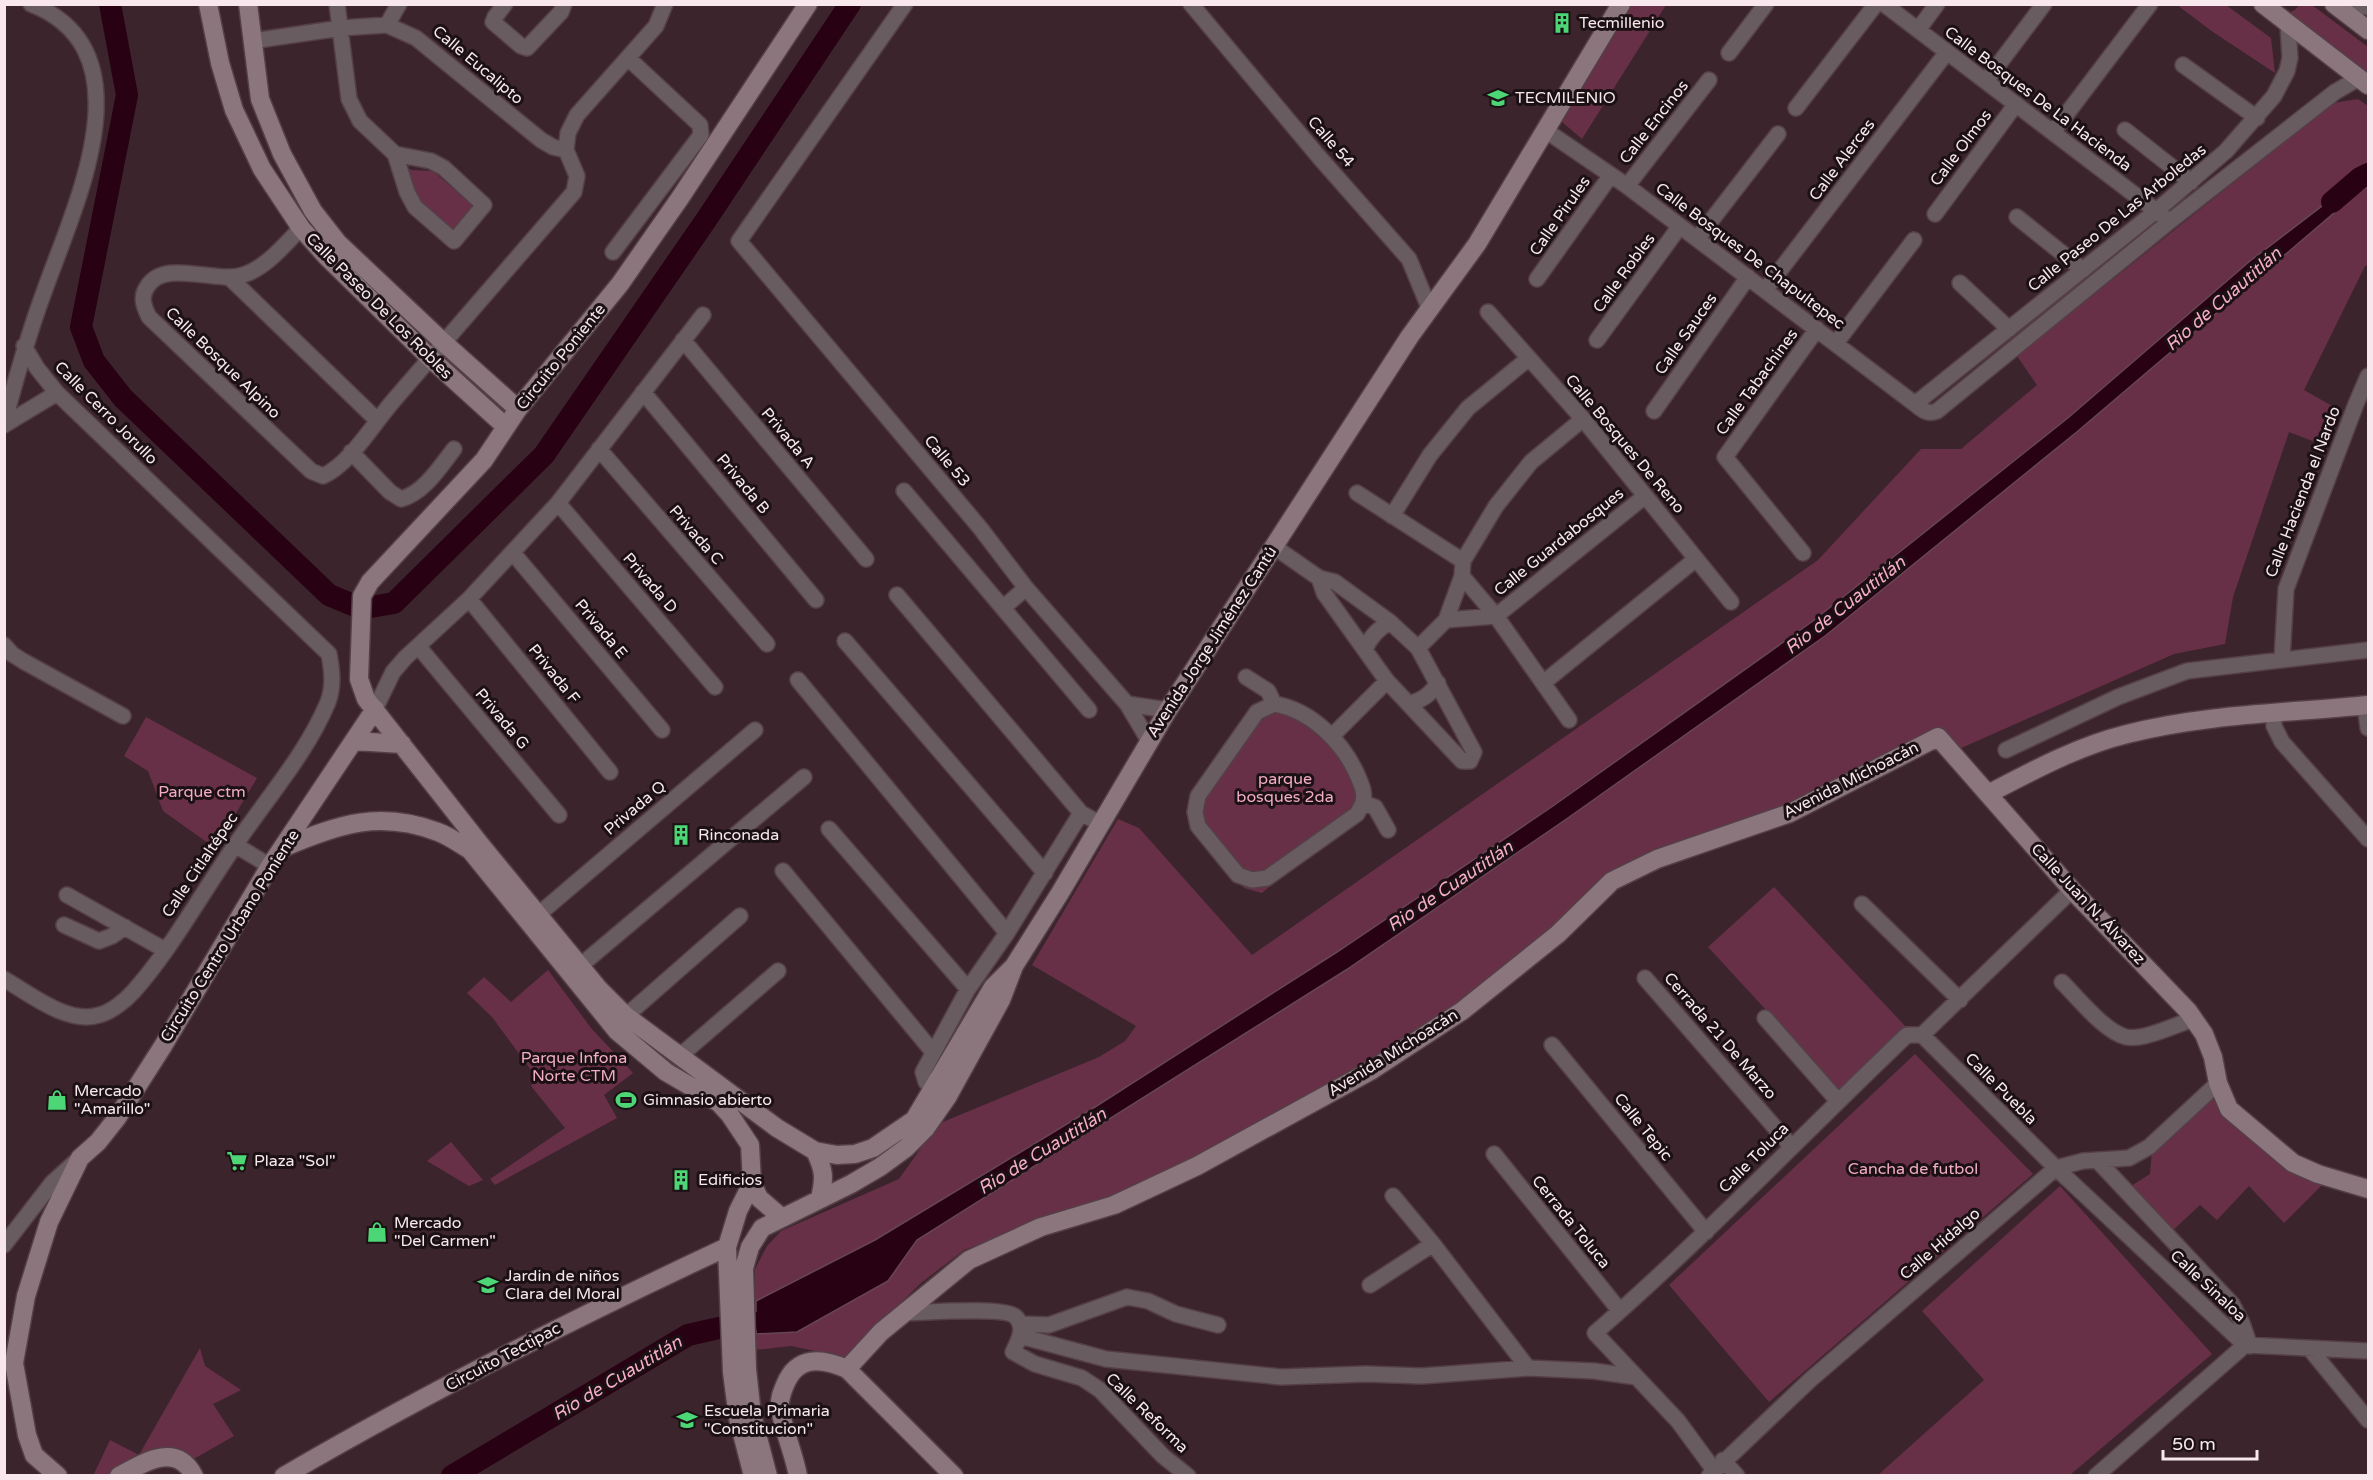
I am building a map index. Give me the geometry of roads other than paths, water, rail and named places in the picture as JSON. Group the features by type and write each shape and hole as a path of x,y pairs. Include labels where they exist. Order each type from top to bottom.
{"main road":[{"name":"Calle Paseo De Los Robles","path":"208,4 220,63 234,110 262,169 301,228 326,256 430,358 505,426"},
{"name":"Calle Paseo De Los Robles","path":"248,4 260,99 282,154 313,211 338,243 518,409"},
{"name":"Circuito Poniente","path":"777,1128 626,1016 580,966 480,844 366,699 359,679 362,596 370,582 484,460 518,409 620,284 680,198 808,4"},
{"name":"Avenida Jorge Jiménez Cantú","path":"738,1302 750,1247 762,1228 880,1167 906,1148 925,1129 948,1096 1001,1000 1012,968 1060,893 1168,710 1410,336 1477,244 1621,4"},
{"path":"2268,5 2288,25 2364,82"},
{"path":"2336,6 2368,30"},
{"path":"234,110 260,99"},
{"path":"1988,794 2070,754 2128,734 2210,720 2367,705"},
{"name":"Circuito Centro Urbano Poniente","path":"9,1360 49,1222 80,1158 117,1118 163,1046 270,866 285,847 375,709"},
{"name":"Calle Juan N. Álvarez","path":"1938,737 2072,890 2194,1019 2204,1034 2213,1057 2218,1083 2229,1109 2293,1162 2318,1174 2368,1189"},
{"name":"Avenida Michoacán","path":"847,1369 881,1332 969,1260 1041,1227 1114,1205 1197,1166 1372,1070 1462,1011 1558,934 1612,881 1657,859 1790,813 1938,737"},
{"path":"354,741 402,744"},
{"path":"285,847 330,828 364,821 405,822 440,832 470,850 617,1031 666,1072 719,1104 730,1115 750,1145 752,1183 759,1198 781,1217"},
{"path":"750,1145 757,1136 777,1128 814,1150 837,1155 855,1154 873,1148 914,1120 993,987 1012,968"},
{"path":"814,1150 822,1165 824,1179 819,1198"},
{"path":"752,1183 738,1211 727,1246 738,1302 740,1371 738,1418 753,1476"},
{"name":"Circuito Tectipac","path":"284,1476 454,1382 594,1309 727,1246"},
{"path":"9,1360 34,1455 58,1476"},
{"path":"798,1476 780,1408 781,1394 787,1378 796,1367 811,1360 829,1361 847,1369 954,1476"},
{"path":"740,1371 768,1476"},
{"path":"119,1476 154,1458 169,1456 182,1462 194,1476"}],"street":[{"path":"4,424 24,346 83,180 96,127 96,84 86,52 60,19 31,4"},
{"path":"337,4 349,99 360,121 395,154 406,192 415,207 454,241 484,205 444,168 431,161 395,154"},
{"path":"387,25 399,4"},
{"path":"505,4 493,22 521,46 527,48 561,12 564,4"},
{"path":"454,449 426,483 409,497 401,498 390,492 351,452 376,420 574,192 577,176 567,150 568,133 577,115 656,26 665,4"},
{"name":"Calle 53","path":"905,4 739,241 981,529 1026,588 1127,704 1149,741"},
{"name":"Calle 54","path":"1191,4 1319,157 1409,259 1430,310"},
{"path":"1729,53 1766,4"},
{"path":"1796,108 1876,4"},
{"name":"Calle Bosques De La Hacienda","path":"1884,4 2169,222"},
{"path":"1918,30 1937,4"},
{"path":"1986,81 2044,4"},
{"path":"2054,132 2150,4"},
{"path":"2336,6 2368,7"},
{"name":"Calle Eucalipto","path":"252,41 341,28 387,25 416,38 541,141 567,150"},
{"name":"Calle Paseo De Las Arboledas","path":"1915,404 2192,182 2226,151 2274,96 2287,71 2290,58 2288,25"},
{"name":"Calle Alerces","path":"1765,290 1947,52"},
{"path":"613,252 701,135 700,125 629,59"},
{"path":"2183,65 2257,118"},
{"name":"Calle Encinos","path":"1627,186 1709,80"},
{"path":"2169,222 2335,92 2364,82"},
{"name":"Calle Olmos","path":"1935,214 2016,104"},
{"name":"Calle Bosques De Chapultepec","path":"1545,130 1627,186 1925,412 1937,411 2169,222"},
{"path":"2125,130 2192,182"},
{"path":"1697,239 1778,134"},
{"name":"Calle Pirules","path":"1537,279 1611,175"},
{"path":"2017,217 2083,270"},
{"name":"Calle Robles","path":"1597,340 1680,226"},
{"name":"Calle Bosque Alpino","path":"301,228 267,261 244,275 229,277 164,273 152,279 145,290 143,306 149,317 311,471 323,476 334,471 351,452"},
{"path":"1836,343 1914,240"},
{"path":"229,277 376,420"},
{"name":"Calle Sauces","path":"1654,411 1748,277"},
{"path":"1960,283 2009,329"},
{"name":"Calle Bosques De Reno","path":"1488,312 1583,419 1731,602"},
{"path":"375,709 393,672 469,599 558,502 703,315"},
{"name":"Calle Tabachines","path":"1803,553 1725,457 1817,329"},
{"name":"Privada A","path":"683,340 866,559"},
{"name":"Calle Cerro Jorullo","path":"24,346 37,368 57,393 329,654"},
{"path":"1392,516 1430,455 1468,408 1529,358"},
{"name":"Calle Hacienda el Nardo","path":"2282,659 2286,589 2362,402 2368,376"},
{"name":"Privada B","path":"643,392 816,600"},
{"path":"4,424 57,393"},
{"path":"1418,648 1446,620 1462,568 1496,506 1531,462 1583,419"},
{"name":"Privada C","path":"599,449 767,644"},
{"path":"904,490 1089,710"},
{"path":"1357,493 1462,568 1569,720"},
{"name":"Calle Guardabosques","path":"1496,616 1645,496"},
{"name":"Privada D","path":"558,502 715,687"},
{"path":"1274,546 1319,578 1335,582 1390,622 1418,648 1474,752 1470,761 1462,761 1387,681 1324,593 1319,578"},
{"name":"Privada E","path":"513,553 662,730"},
{"path":"1543,683 1696,559"},
{"path":"1004,607 1026,588"},
{"path":"897,595 1081,813 1099,824"},
{"name":"Privada F","path":"469,599 610,772"},
{"path":"1446,620 1496,616"},
{"path":"1365,648 1379,628 1390,622"},
{"path":"845,641 1045,873"},
{"path":"4,645 23,661 123,716"},
{"name":"Privada G","path":"418,646 559,815"},
{"path":"2006,750 2118,697 2187,671 2368,650"},
{"name":"Calle Citlaltépec","path":"4,979 59,1010 77,1017 99,1016 116,1007 132,993 165,950 309,739 328,700 333,675 329,654"},
{"path":"1246,677 1268,691 1274,704"},
{"path":"798,680 1007,933"},
{"path":"1332,736 1387,681"},
{"path":"1409,704 1421,701 1438,683"},
{"path":"1127,704 1168,710"},
{"path":"1274,704 1289,706 1332,736 1355,769 1364,792 1363,802 1357,814 1267,878 1252,880 1238,875 1198,826 1195,812 1198,796 1257,712 1274,704"},
{"path":"2367,705 2368,729"},
{"path":"2274,713 2274,726 2282,742 2368,839"},
{"name":"Privada Q","path":"539,914 755,730"},
{"path":"580,966 804,777"},
{"path":"1363,802 1375,807 1388,830"},
{"path":"935,1087 926,1082 923,1072 933,1052 968,989 1007,933 1081,813"},
{"path":"829,829 968,989"},
{"path":"235,845 270,866"},
{"path":"783,871 933,1052"},
{"name":"Calle Toluca","path":"1737,1476 1715,1469 1678,1421 1595,1333 1706,1232 1791,1146 1907,1035 1922,1035 2072,890"},
{"path":"67,895 165,950"},
{"path":"1863,904 1960,1000"},
{"path":"626,1016 740,916"},
{"path":"64,925 99,941 125,927"},
{"path":"681,1055 778,971"},
{"name":"Cerrada 21 De Marzo","path":"1645,978 1791,1146"},
{"path":"2062,982 2111,1030 2127,1037 2142,1036 2194,1019"},
{"path":"1765,1018 1838,1101"},
{"name":"Calle Puebla","path":"1922,1035 2056,1168"},
{"name":"Calle Tepic","path":"1552,1045 1706,1232"},
{"name":"Calle Hidalgo","path":"1715,1469 1810,1380 2056,1168 2097,1160 2129,1158 2149,1147 2218,1083"},
{"name":"Cerrada Toluca","path":"1494,1154 1620,1311"},
{"path":"4,1245 52,1183 80,1158"},
{"path":"2096,1476 2247,1346 2242,1323 2232,1304 2097,1160"},
{"name":"Calle Sinaloa","path":"2056,1168 2247,1346 2368,1351"},
{"path":"1393,1196 1433,1244 1528,1368"},
{"path":"1370,1286 1433,1244"},
{"path":"1020,1330 1048,1325 1127,1297 1148,1301 1176,1314 1218,1325"},
{"path":"903,1313 998,1311 1014,1315 1020,1330 1106,1359 1281,1377 1366,1374 1422,1376 1528,1368 1594,1371 1636,1377"},
{"name":"Calle Reforma","path":"1020,1330 1013,1353 1035,1365 1082,1378 1101,1390 1162,1456 1188,1476"},
{"path":"2310,1348 2368,1420"}],"water":[{"path":"2368,171 2368,187 2361,190 2078,431 1825,636 1565,820 1346,970 917,1240 888,1281 797,1332 756,1334 756,1301 875,1240 1095,1107 1337,952 1553,806 1813,621 2069,417 2250,261"}],"waterway":[{"path":"110,4 127,95 81,327 94,361 123,398 329,595 353,605"},
{"path":"371,607 394,603 544,455 706,220 850,4"},
{"name":"Rio de Cuautitlán","path":"2332,202 2368,174"},
{"name":"Rio de Cuautitlán","path":"452,1476 688,1335 750,1321"}],"place":[{"name":"Tecmillenio","path":"1562,23"},
{"name":"TECMILENIO","path":"1498,98"},
{"name":"Rinconada","path":"681,835"},
{"name":"Mercado \"Amarillo\"","path":"57,1100"},
{"name":"Gimnasio abierto","path":"626,1100"},
{"name":"Plaza \"Sol\"","path":"237,1161"},
{"name":"Edificios","path":"681,1180"},
{"name":"Mercado \"Del Carmen\"","path":"377,1232"},
{"name":"Jardin de niños Clara del Moral","path":"488,1285"},
{"name":"Escuela Primaria \"Constitucion\"","path":"687,1420"}],"park label":[{"name":"parque bosques 2da","path":"1285,788"},
{"name":"Parque ctm","path":"202,792"},
{"name":"Parque Infona Norte CTM","path":"574,1067"},
{"name":"Cancha de futbol","path":"1913,1169"}]}
